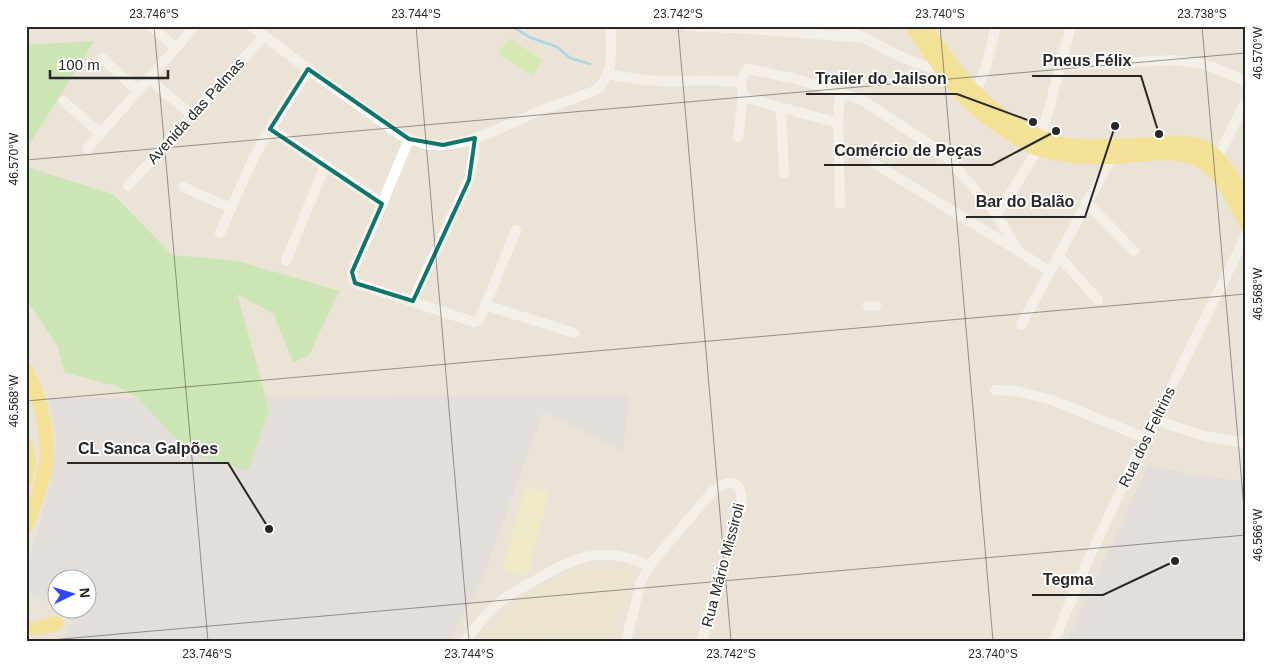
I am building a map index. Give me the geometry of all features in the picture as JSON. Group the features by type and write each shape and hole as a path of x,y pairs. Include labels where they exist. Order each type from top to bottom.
{"main road":[{"path":"912,26 971,97 1000,114 1040,143 1114,151 1192,156 1215,164 1234,180 1246,201"},
{"path":"924,26 946,66"},
{"path":"1215,164 1246,224"},
{"path":"26,370 39,404 47,450 44,474 26,527"},
{"path":"26,446 29,463 26,480"},
{"path":"28,631 57,623"}],"street":[{"path":"151,26 176,48"},
{"path":"87,150 195,26"},
{"path":"251,26 402,136 428,145 443,145 485,135 544,109 599,88 608,74 611,44 610,26"},
{"path":"688,26 827,31 864,38"},
{"path":"842,26 918,64 946,66"},
{"path":"971,97 986,61 996,26"},
{"path":"997,215 1040,143 1071,26"},
{"name":"Avenida das Palmas","path":"128,186 264,36"},
{"path":"102,58 138,91"},
{"path":"1061,66 1174,60 1204,64 1246,82"},
{"path":"220,233 253,159 308,69"},
{"path":"738,137 743,97 741,82 747,69 795,79 862,100 944,154 997,215 1018,251"},
{"path":"608,74 664,81 716,80 741,82"},
{"path":"149,79 192,115"},
{"path":"840,92 838,123 840,204"},
{"path":"743,97 781,109 838,123"},
{"path":"63,101 100,133"},
{"path":"1215,164 1246,101"},
{"path":"781,109 784,173"},
{"path":"270,129 382,204"},
{"path":"413,301 469,180 475,138"},
{"path":"409,139 352,272 355,283 477,322 486,305 516,230"},
{"path":"1021,325 1114,151"},
{"path":"875,164 1050,271"},
{"path":"286,260 325,166"},
{"path":"182,187 231,208"},
{"path":"1086,202 1134,251"},
{"name":"Rua dos Feltrins","path":"1054,641 1086,565 1145,438 1246,235"},
{"path":"1058,255 1098,300"},
{"path":"486,305 574,333"},
{"path":"995,390 1016,391 1052,400 1145,438"},
{"path":"1155,420 1204,436 1246,443"},
{"name":"Rua Mário Missiroli","path":"626,641 642,582 649,566 714,490 727,482 733,483 738,486 741,495 741,508 702,641"},
{"path":"465,641 476,625 500,602 547,573 569,562 588,556 603,555 633,559 649,566"}],"highlighted area":[{"path":"308,69 409,139 443,145 475,138 469,180 413,301 355,283 352,272 382,204 270,129"}],"shaded area":[{"path":"630,395 623,451 543,412 483,578 449,641 61,641 72,621 71,620 98,620 98,570 48,570 48,603 30,595 26,581 26,571 50,486 56,441 48,398"},
{"path":"1148,465 1246,482 1246,641 1067,641"},
{"path":"608,568 633,572 608,641 567,641 517,622 558,641 476,641 483,631 497,629 502,616 528,594 553,579 578,569"}],"green space":[{"path":"509,38 542,60 532,76 498,54"},
{"path":"94,41 26,150 26,45"},
{"path":"26,167 113,194 172,255 238,261 339,291 309,355 293,363 274,314 237,294 269,411 248,471 189,453 139,399 119,387 64,372 58,347 26,298"}],"sand":[{"path":"526,486 549,492 527,577 502,570"}],"waterway":[{"path":"512,26 529,37 557,47 570,58 590,64"}],"place":[{"name":"Trailer do Jailson","path":"1033,122"},
{"name":"Bar do Balão","path":"1115,126"},
{"name":"Comércio de Peças","path":"1056,131"},
{"name":"Pneus Félix","path":"1159,134"},
{"name":"CL Sanca Galpões","path":"269,529"},
{"name":"Tegma","path":"1175,561"}]}
